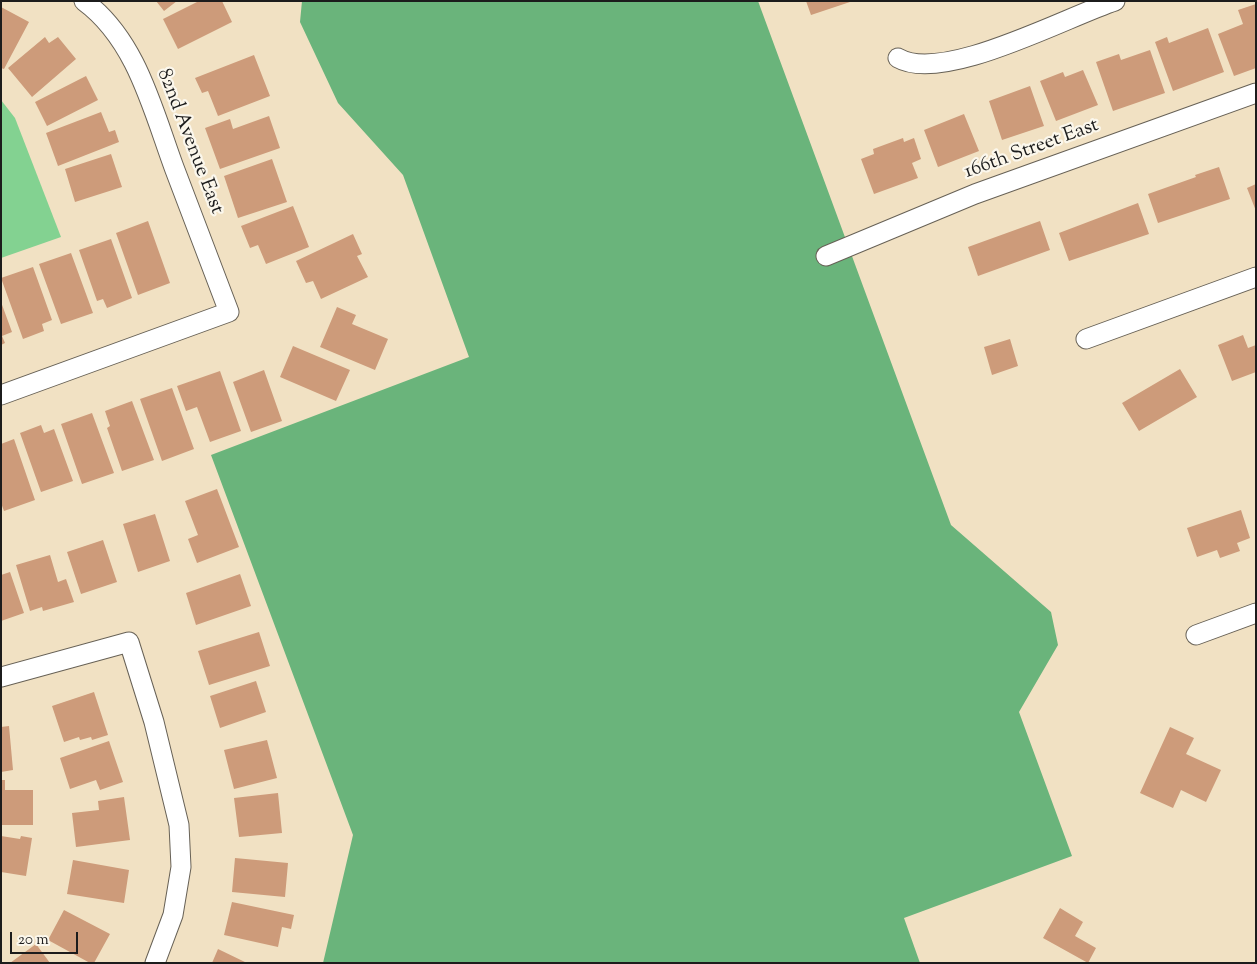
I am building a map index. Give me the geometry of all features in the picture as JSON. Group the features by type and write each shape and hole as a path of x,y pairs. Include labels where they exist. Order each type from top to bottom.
{"street":[{"name":"82nd Avenue East","path":"1,395 229,312 140,75 116,32 95,9 84,1"},
{"path":"898,58 906,62 927,65 967,58 1109,2"},
{"name":"166th Street East","path":"826,256 975,194 1256,93"},
{"path":"1086,339 1256,277"},
{"path":"1196,636 1256,613"},
{"path":"1,677 129,642 171,783 179,825 181,867 172,915 155,963"}],"green space":[{"path":"302,1 758,1 951,525 1051,612 1058,645 1019,712 1072,856 904,918 920,963 323,963 353,835 211,455 469,357 403,175 338,103 300,22"},
{"path":"1,100 15,118 61,237 1,258"}],"building":[{"path":"156,1 177,1 164,11"},
{"path":"199,1 222,1 232,22 178,49 163,19"},
{"path":"806,1 853,1 811,15"},
{"path":"1256,4 1256,68 1234,76 1218,34 1243,24 1238,10"},
{"path":"1,7 29,22 4,69 1,68"},
{"path":"1208,28 1224,72 1173,91 1155,42 1167,37 1169,43"},
{"path":"45,37 49,43 58,37 76,59 32,97 8,68"},
{"path":"1150,50 1165,93 1113,111 1096,62 1119,54 1121,60"},
{"path":"254,55 270,96 218,116 208,91 202,93 195,78"},
{"path":"1083,70 1098,105 1056,121 1040,81 1063,72 1065,77"},
{"path":"86,76 98,100 47,126 35,102"},
{"path":"1030,86 1044,126 1002,140 989,101"},
{"path":"101,112 109,132 115,130 119,142 58,166 46,133"},
{"path":"964,114 979,151 938,167 924,130"},
{"path":"269,116 280,148 220,169 205,128 230,119 233,129"},
{"path":"903,138 904,142 914,138 921,159 912,163 918,178 874,194 861,159 874,154 873,149"},
{"path":"111,154 122,187 75,202 65,169"},
{"path":"272,159 287,202 238,218 224,176"},
{"path":"1219,167 1230,199 1158,223 1148,194"},
{"path":"1256,184 1256,211 1247,188"},
{"path":"1138,203 1149,234 1069,261 1059,233"},
{"path":"293,206 309,247 266,264 258,245 250,248 241,226"},
{"path":"148,221 170,283 138,295 116,233"},
{"path":"1040,221 1050,250 978,276 968,247"},
{"path":"353,234 362,254 357,256 368,277 321,299 313,281 306,283 296,261"},
{"path":"111,239 132,298 107,308 103,299 97,301 79,250"},
{"path":"71,253 93,313 61,324 39,264"},
{"path":"33,267 52,320 42,324 44,331 23,339 1,278"},
{"path":"1,302 12,332 2,336 5,343 1,345"},
{"path":"337,307 356,315 352,324 388,339 375,370 320,347"},
{"path":"1243,335 1248,348 1256,345 1256,372 1232,381 1218,345"},
{"path":"1010,339 1018,366 992,375 984,347"},
{"path":"293,346 350,370 336,401 280,377"},
{"path":"1180,369 1197,397 1139,431 1122,403"},
{"path":"264,370 282,421 251,432 233,382"},
{"path":"220,371 241,431 210,442 197,407 186,411 177,386"},
{"path":"172,388 194,449 162,461 140,399"},
{"path":"132,401 154,460 122,471 107,428 110,426 105,411"},
{"path":"92,413 114,473 82,484 61,424"},
{"path":"41,425 44,433 54,429 73,481 41,492 20,433"},
{"path":"14,439 35,500 4,511 1,503 1,444"},
{"path":"217,489 239,547 197,563 188,539 198,535 185,501"},
{"path":"1241,510 1250,538 1237,543 1240,551 1220,558 1217,550 1197,557 1187,528"},
{"path":"155,514 170,561 138,572 123,524"},
{"path":"103,540 117,582 81,594 67,552"},
{"path":"50,555 58,582 66,579 74,602 43,611 42,607 30,611 16,565"},
{"path":"10,572 24,613 1,621 1,575"},
{"path":"240,574 251,606 196,625 186,593"},
{"path":"259,632 270,666 209,685 198,651"},
{"path":"256,681 266,712 220,728 210,696"},
{"path":"94,692 108,735 92,740 91,737 80,740 79,737 64,742 52,706"},
{"path":"9,726 13,770 1,772 1,727"},
{"path":"1170,727 1194,738 1186,754 1221,770 1206,802 1181,790 1173,808 1140,793"},
{"path":"267,740 277,778 234,789 224,750"},
{"path":"109,741 123,782 100,790 96,780 70,789 60,758"},
{"path":"1,780 5,780 5,790 33,790 33,825 1,825"},
{"path":"278,793 282,833 239,837 234,798"},
{"path":"124,797 130,840 76,847 72,813 99,810 98,801"},
{"path":"1,836 20,839 21,836 32,838 26,876 1,872"},
{"path":"235,858 288,863 285,897 232,892"},
{"path":"73,860 129,870 124,903 67,894"},
{"path":"232,902 294,915 291,929 282,927 278,947 224,935"},
{"path":"1060,908 1083,922 1075,936 1096,948 1088,963 1043,938"},
{"path":"64,910 110,934 94,963 90,963 48,940"},
{"path":"36,944 50,963 10,963"},
{"path":"218,949 247,963 212,963"}]}
